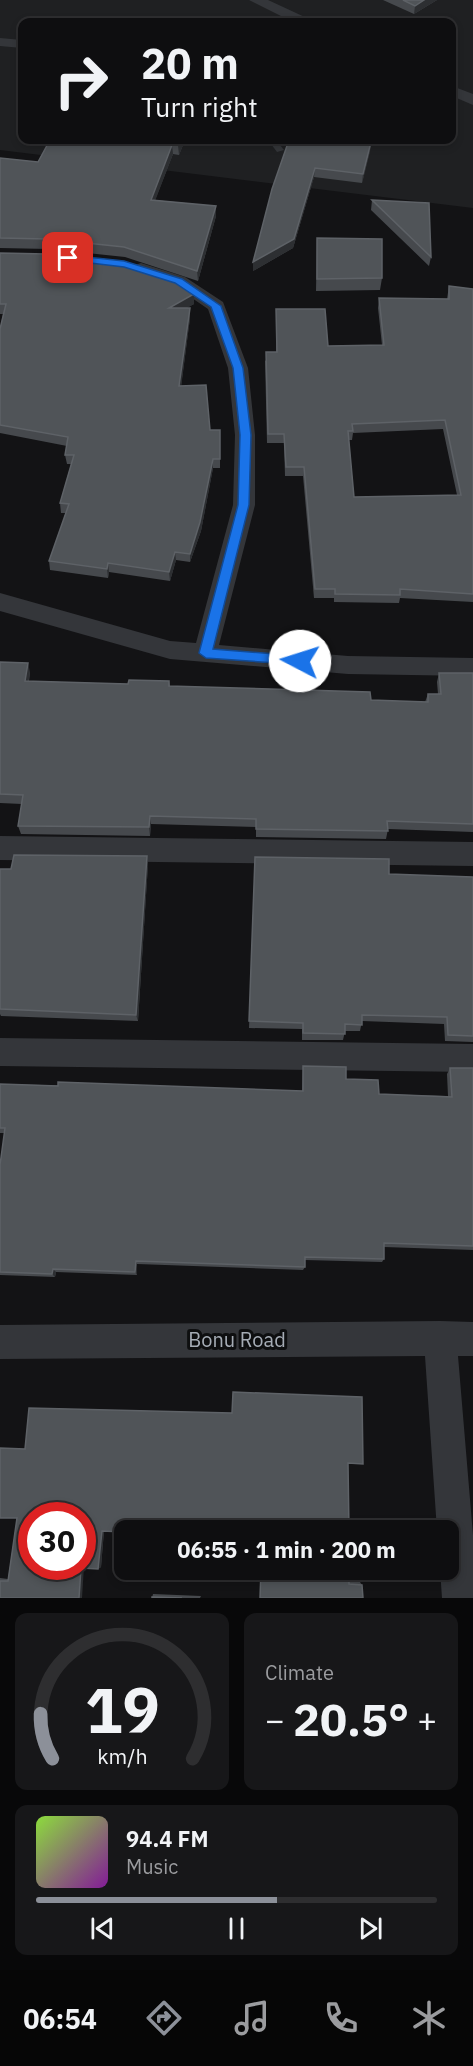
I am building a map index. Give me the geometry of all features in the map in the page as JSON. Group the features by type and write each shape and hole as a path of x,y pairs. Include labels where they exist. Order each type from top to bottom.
{"street":[{"path":"256,0 295,18"},
{"path":"0,42 18,44"},
{"path":"456,93 473,100"},
{"path":"124,264 179,281 216,306 238,368 245,435 244,505 206,653"},
{"path":"0,602 170,650 348,665 473,667"},
{"path":"0,848 473,854"},
{"path":"0,1052 473,1059"},
{"path":"456,1339 460,1598"},
{"name":"Bonu Road","path":"0,1342 456,1339"}],"lane":[{"path":"275,144 280,150"}],"shaded area":[{"path":"0,0 473,0 473,208 0,150"}],"building":[{"path":"403,0 424,0 415,6"},
{"path":"48,144 179,144 172,145 151,200 216,206 197,271 124,247 48,239 0,238 0,158 38,162"},
{"path":"288,144 370,144 363,174 315,168 294,239 253,262 272,189"},
{"path":"372,200 429,203 431,257"},
{"path":"317,238 382,239 382,278 317,279"},
{"path":"0,253 47,254 122,262 171,278 194,294 169,308 190,308 179,386 206,385 210,430 220,430 220,459 213,459 200,522 190,554 175,552 169,572 108,563 107,569 49,561 69,504 60,503 74,455 65,455 68,437 0,425 0,329 6,304 0,304"},
{"path":"449,286 473,289 473,594 400,589 400,595 335,594 335,589 315,589 304,467 286,467 284,434 268,434 266,352 277,352 276,309 325,309 328,346 384,345 379,298 449,299","holes":["445,420 461,495 354,497 348,431 353,431 352,424"]},
{"path":"0,662 28,663 25,681 128,684 129,680 169,681 169,686 370,692 371,700 428,702 428,694 441,694 439,673 473,673 473,824 387,821 388,831 256,829 256,819 150,816 149,827 18,826 23,795 0,794"},
{"path":"14,855 147,856 136,1015 0,1009 0,869 11,869"},
{"path":"255,857 389,859 389,874 473,877 473,1036 448,1035 447,1017 362,1015 362,1025 345,1024 345,1034 303,1033 303,1023 249,1021"},
{"path":"303,1066 346,1067 346,1079 378,1080 379,1094 452,1097 450,1068 473,1068 473,1246 384,1243 384,1259 305,1257 305,1267 136,1261 135,1272 53,1269 52,1274 0,1272 0,1165 5,1128 0,1128 0,1084 58,1086 58,1082 303,1091"},
{"path":"233,1392 362,1397 363,1464 348,1463 349,1520 114,1520 114,1532 102,1531 98,1569 96,1569 96,1502 18,1502 18,1580 80,1580 79,1598 0,1598 0,1581 8,1581 17,1518 0,1518 0,1448 25,1449 29,1408 232,1413"},
{"path":"261,1580 349,1580 349,1584 362,1585 363,1598 260,1598"}],"route":[{"path":"68,258 124,264 179,281 216,306 238,368 245,435 244,505 206,653 300,661"}]}
